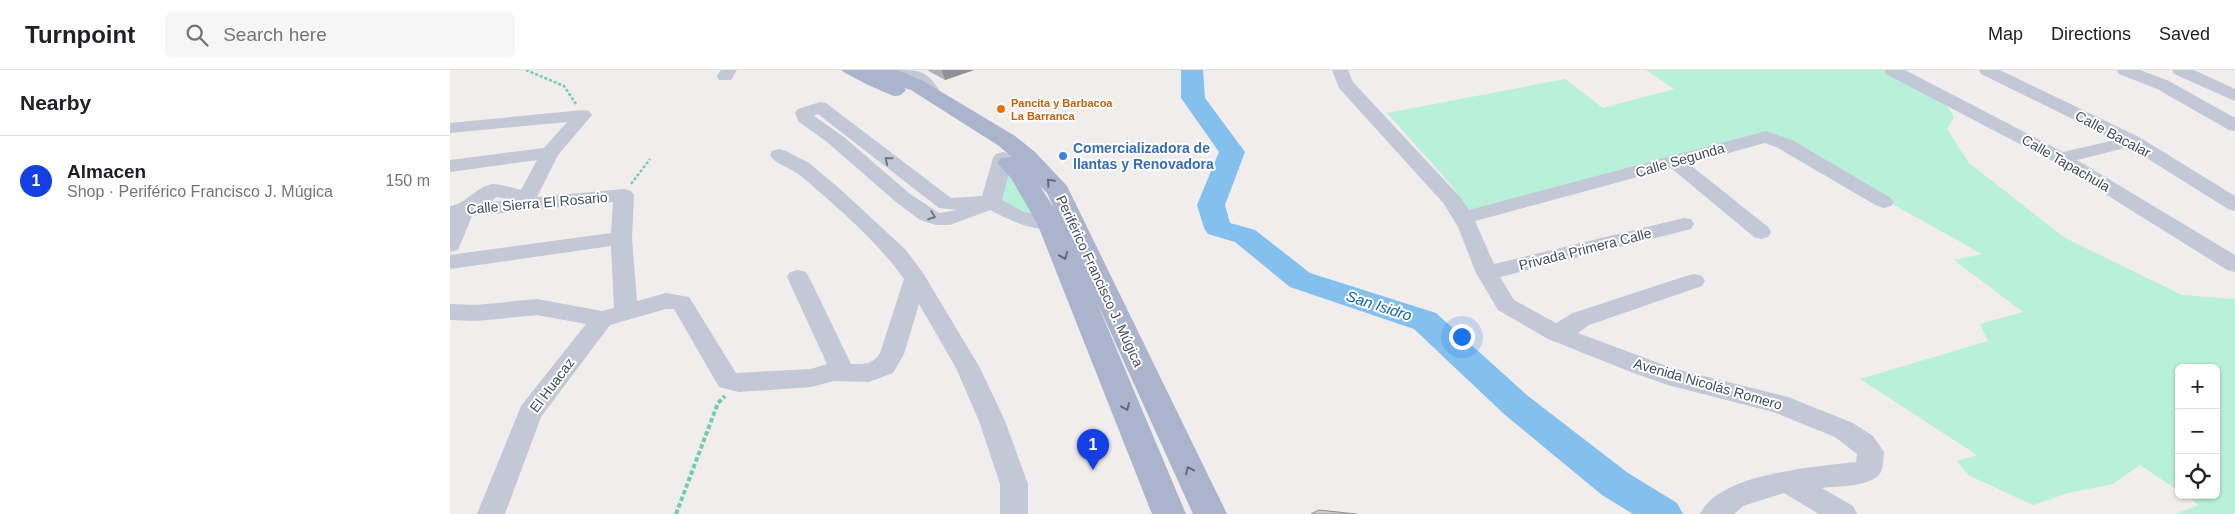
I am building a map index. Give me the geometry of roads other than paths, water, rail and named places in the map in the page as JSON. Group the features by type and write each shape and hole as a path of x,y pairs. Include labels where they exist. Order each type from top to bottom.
{"main road":[{"name":"Periférico Francisco J. Múgica","path":"851,70 878,80 949,121 1003,158 1021,174 1050,223 1169,514"},
{"name":"Periférico Francisco J. Múgica","path":"880,70 918,86 1008,141 1027,157 1058,191 1210,514"}],"street":[{"path":"907,70 926,82 933,95"},
{"name":"Avenida Nicolás Romero","path":"1340,70 1345,84 1453,201 1464,218 1487,273 1506,305 1535,324 1668,376 1779,404 1844,430 1864,443 1871,452 1869,467 1862,472 1787,481 1734,497 1714,514"},
{"name":"Calle Tapachula","path":"1892,70 2061,158 2235,265"},
{"name":"Calle Bacalar","path":"1988,70 2132,142 2235,204"},
{"path":"2126,70 2162,85 2214,112 2235,126"},
{"path":"2180,70 2233,94 2214,112"},
{"path":"991,202 948,219 937,219 928,216 893,189 840,143 807,120 827,112 912,180 946,204 991,202 1018,217 1050,223"},
{"path":"450,128 583,115 550,153 527,197 494,190 457,211 450,245"},
{"path":"840,143 858,136"},
{"name":"Calle Segunda","path":"1464,218 1766,136 1785,144 1884,202"},
{"path":"2061,158 2132,142"},
{"path":"450,166 550,153"},
{"path":"779,154 802,167 833,193 898,255 915,278 968,368 992,422 1014,484 1014,514"},
{"path":"991,202 1003,158"},
{"path":"1675,162 1761,232"},
{"path":"893,189 912,180"},
{"name":"Calle Sierra El Rosario","path":"457,211 624,195 621,238"},
{"name":"Privada Primera Calle","path":"1487,273 1684,224"},
{"path":"450,262 621,238 614,316"},
{"path":"798,277 840,366 834,372"},
{"path":"450,312 476,313 537,307 614,316 666,301 681,302 728,380 738,383 810,378 834,372 869,373 884,367 892,354 915,278"},
{"path":"1556,333 1570,327 1581,319 1694,281"},
{"name":"El Huacaz","path":"491,514 530,413 614,316"},
{"path":"1787,481 1842,514"}],"waterway":[{"name":"San Isidro","path":"1192,70 1193,98 1232,152 1211,205 1218,228 1245,236 1300,280 1425,321 1516,405 1615,484 1664,514"}],"place":[{"name":"Pancita y Barbacoa La Barranca","path":"1001,109"},
{"name":"Comercializadora de llantas y Renovadora","path":"1063,156"},
{"name":"Almacen","path":"1093,470"}]}
